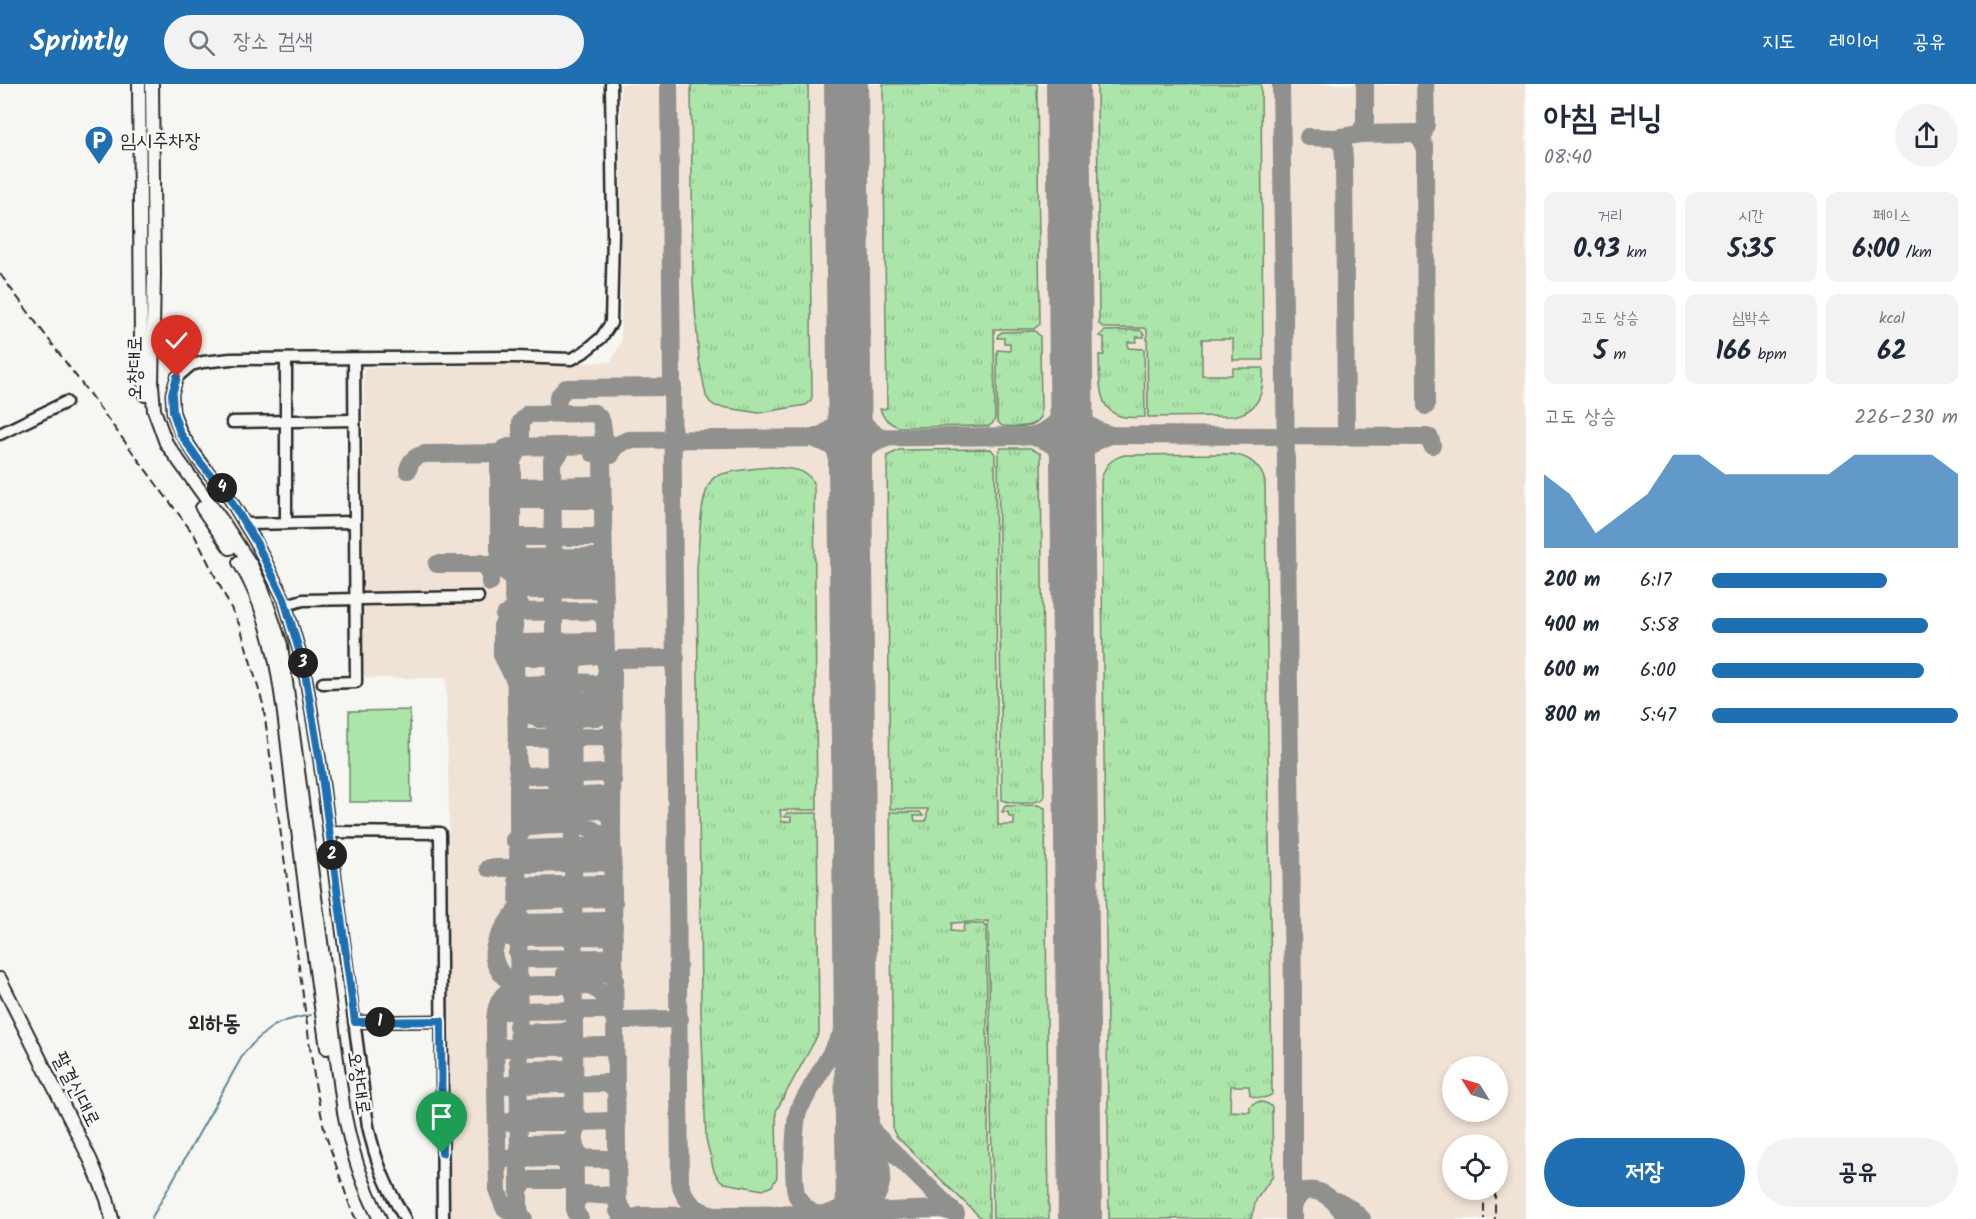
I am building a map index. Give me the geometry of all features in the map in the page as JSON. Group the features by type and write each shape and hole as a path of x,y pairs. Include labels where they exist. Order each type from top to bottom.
{"main road":[{"name":"오창대로","path":"139,84 141,341 149,418 167,456 244,570 266,623 273,647 324,996"},
{"name":"오창대로","path":"152,84 154,260 152,385 154,410 166,443 251,565 261,586 281,645 340,1132 353,1180 371,1219"},
{"name":"팔결신대로","path":"0,979 91,1161 107,1199 112,1219"},
{"name":"오창대로","path":"328,1026 354,1158 360,1178 380,1219"}],"street":[{"path":"405,1219 384,1181 374,1154 320,762 304,667 286,605 256,542 228,496 180,433 173,412 172,394 177,377 191,365 231,359 514,357 572,359 601,338 611,323 613,234 611,84"},
{"path":"286,359 286,523"},
{"path":"323,683 356,682 354,359"},
{"path":"0,434 66,402"},
{"path":"232,422 354,420"},
{"path":"244,524 354,522"},
{"path":"286,605 303,600 478,597"},
{"path":"329,832 440,833 443,1219"},
{"path":"355,1022 441,1021"}],"shaded area":[{"path":"621,84 1526,84 1526,1219 449,1219 447,997 449,817 446,678 368,678 362,674 364,368 611,362 621,342"}],"green space":[{"path":"691,84 808,84 812,396 811,401 806,405 759,413 715,406 706,396 699,360 693,283"},
{"path":"883,84 1037,84 1040,324 1034,329 994,329 995,418 989,426 899,427 887,421 880,409 887,408"},
{"path":"1097,84 1261,84 1263,360 1233,360 1233,339 1202,339 1202,375 1232,375 1233,368 1263,368 1261,392 1255,405 1249,410 1233,416 1148,417 1147,330 1144,328 1105,328 1099,324"},
{"path":"1140,330 1144,337 1137,337 1136,342 1128,342 1128,348 1144,349 1145,417 1125,417 1108,409 1101,392 1099,355 1104,355 1104,337 1099,336 1105,331"},
{"path":"1035,331 1040,336 1041,417 1028,426 1002,426 997,421 997,350 1010,351 1010,343 1004,343 1004,338 997,338 998,335 1002,332"},
{"path":"1001,448 1030,448 1041,454 1044,798 1030,803 1002,800 998,454"},
{"path":"991,449 995,454 998,825 1014,825 1014,817 1009,817 1008,812 1002,812 1005,806 1038,805 1045,808 1049,1219 993,1219 988,921 952,923 951,931 963,932 964,924 983,924 986,927 989,1219 982,1219 896,1136 893,1130 890,812 920,812 923,816 914,816 915,821 926,821 928,809 890,809 887,456 899,450"},
{"path":"1231,454 1252,462 1260,470 1265,481 1272,1094 1264,1098 1255,1097 1250,1095 1249,1086 1231,1086 1230,1111 1250,1112 1250,1106 1258,1102 1267,1103 1272,1107 1273,1176 1256,1200 1251,1219 1109,1219 1101,480 1109,463 1125,455"},
{"path":"771,467 803,472 812,480 814,486 817,810 780,810 782,822 791,821 791,817 784,817 787,813 817,813 819,1033 776,1111 777,1177 772,1186 763,1190 725,1183 719,1179 714,1171 706,1139 701,1012 697,568 703,505 710,483 715,477 726,473"},
{"path":"410,710 411,802 349,802 349,711"}],"waterway":[{"path":"151,1219 244,1053 273,1026 311,1015"}],"taxiway":[{"path":"669,84 680,1183 682,1190 694,1206 706,1213 721,1215"},
{"path":"1281,84 1293,995 1293,1219"},
{"path":"1360,134 1365,122 1365,84"},
{"path":"1417,133 1424,132 1426,124 1425,84"},
{"path":"1308,137 1335,138 1360,134 1417,133 1425,147 1426,406"},
{"path":"1335,138 1343,145 1344,159 1346,431 1339,437"},
{"path":"557,413 558,397 566,388 673,387"},
{"path":"849,391 857,413 866,426 885,438"},
{"path":"816,437 829,430 840,419 849,391"},
{"path":"1071,398 1077,412 1086,422 1097,430 1111,435 1426,437 1430,438 1432,445"},
{"path":"1030,436 1045,431 1056,423 1071,398"},
{"path":"524,1219 520,1214 519,1206 518,782 512,461 521,447 521,422 528,414 594,413 601,421 604,439 611,445 593,453"},
{"path":"1072,480 1076,464 1084,451 1096,441 1111,435"},
{"path":"611,455 615,446 628,440 1030,436 1047,442 1060,452 1068,466 1072,483"},
{"path":"850,476 868,449 885,439"},
{"path":"817,440 829,445 839,453 846,463 850,476"},
{"path":"503,563 512,558 593,557 604,566 601,572 596,575 560,575 554,567 546,575 510,575 494,563 501,555 499,549 499,461 501,452 509,447 608,445"},
{"path":"616,445 605,450 602,460 606,666 613,673 612,830 618,1211 625,1219"},
{"path":"408,470 414,459 425,454 511,453"},
{"path":"556,785 552,460 560,453"},
{"path":"522,487 594,485"},
{"path":"518,488 512,494 520,500 593,500 603,507"},
{"path":"517,551 512,546 520,537 596,537 604,530"},
{"path":"481,563 490,573 490,583"},
{"path":"437,564 504,564"},
{"path":"520,605 513,597 523,590 598,589 605,596"},
{"path":"504,616 510,612 595,611 605,620"},
{"path":"502,626 502,655 533,716 539,719 598,717"},
{"path":"578,657 523,657 515,651 523,643 597,641 606,648 600,655 578,657 572,664 575,1212 580,1219"},
{"path":"606,674 613,663 619,659 676,658"},
{"path":"516,679 522,685 549,684 556,691 561,684 579,683 597,684 606,690"},
{"path":"518,697 524,702 605,700 613,708"},
{"path":"519,725 517,732 522,738 605,737 613,744"},
{"path":"517,767 524,776 605,773 613,781"},
{"path":"565,799 565,797 604,795 612,801"},
{"path":"572,804 565,797 527,797 518,807 525,813 603,810 612,817"},
{"path":"514,840 526,827 578,826 589,828 599,834 605,843 608,857"},
{"path":"518,842 524,849 603,846 613,854"},
{"path":"528,864 605,862 613,869"},
{"path":"489,868 508,868"},
{"path":"517,879 525,886 603,884 609,885 613,890"},
{"path":"525,985 511,981 502,975 494,959 495,945 502,931 525,901 606,898 614,903"},
{"path":"517,916 525,923 604,921 614,926"},
{"path":"508,937 608,936 614,941"},
{"path":"517,953 524,959 607,958"},
{"path":"565,974 608,973 615,980"},
{"path":"612,1015 604,996 590,986 532,985 512,989 504,994 496,1014 495,1036 497,1043 504,1048 606,1046 613,1050 616,1058"},
{"path":"817,1216 801,1202 795,1189 794,1152 797,1116 856,1009"},
{"path":"506,1011 603,1010"},
{"path":"624,1020 680,1019"},
{"path":"517,1026 524,1033 566,1031"},
{"path":"495,1040 498,1192 504,1207 519,1219"},
{"path":"518,1061 524,1070 566,1069"},
{"path":"508,1085 608,1083 617,1094"},
{"path":"857,1103 863,1117 875,1134 956,1214"},
{"path":"518,1116 524,1107 567,1106 580,1120"},
{"path":"575,1131 582,1122 610,1121 617,1127"},
{"path":"508,1122 582,1122"},
{"path":"859,1215 877,1196 882,1179 880,1162 876,1153 861,1135"},
{"path":"519,1152 526,1144 567,1143 582,1157"},
{"path":"506,1159 560,1158 567,1164 568,1169"},
{"path":"571,1158 609,1159 618,1165"},
{"path":"519,1189 526,1180 568,1180"},
{"path":"631,1219 640,1216 826,1214 838,1210 847,1203 854,1194 858,1182"},
{"path":"1293,1207 1298,1197 1312,1190 1328,1197 1342,1211 1346,1219"},
{"path":"575,1202 583,1194 613,1196 623,1210"},
{"path":"1337,1201 1362,1219"},
{"path":"834,1213 941,1209 955,1213"}],"runway":[{"path":"846,84 858,1219"},
{"path":"1068,84 1080,1219"}],"railway":[{"path":"0,274 195,536 240,626 263,704 315,1083 325,1133 356,1219"},
{"path":"1484,1200 1484,1219"},
{"path":"1495,1200 1495,1219"}],"place":[{"name":"임시주차장","path":"99,166"}],"district":[{"name":"외하동","path":"214,1022"}],"route":[{"path":"177,377 172,394 173,412 180,433 228,496 256,542 284,599 304,667 320,762 355,1022 441,1021 442,1153"}]}
